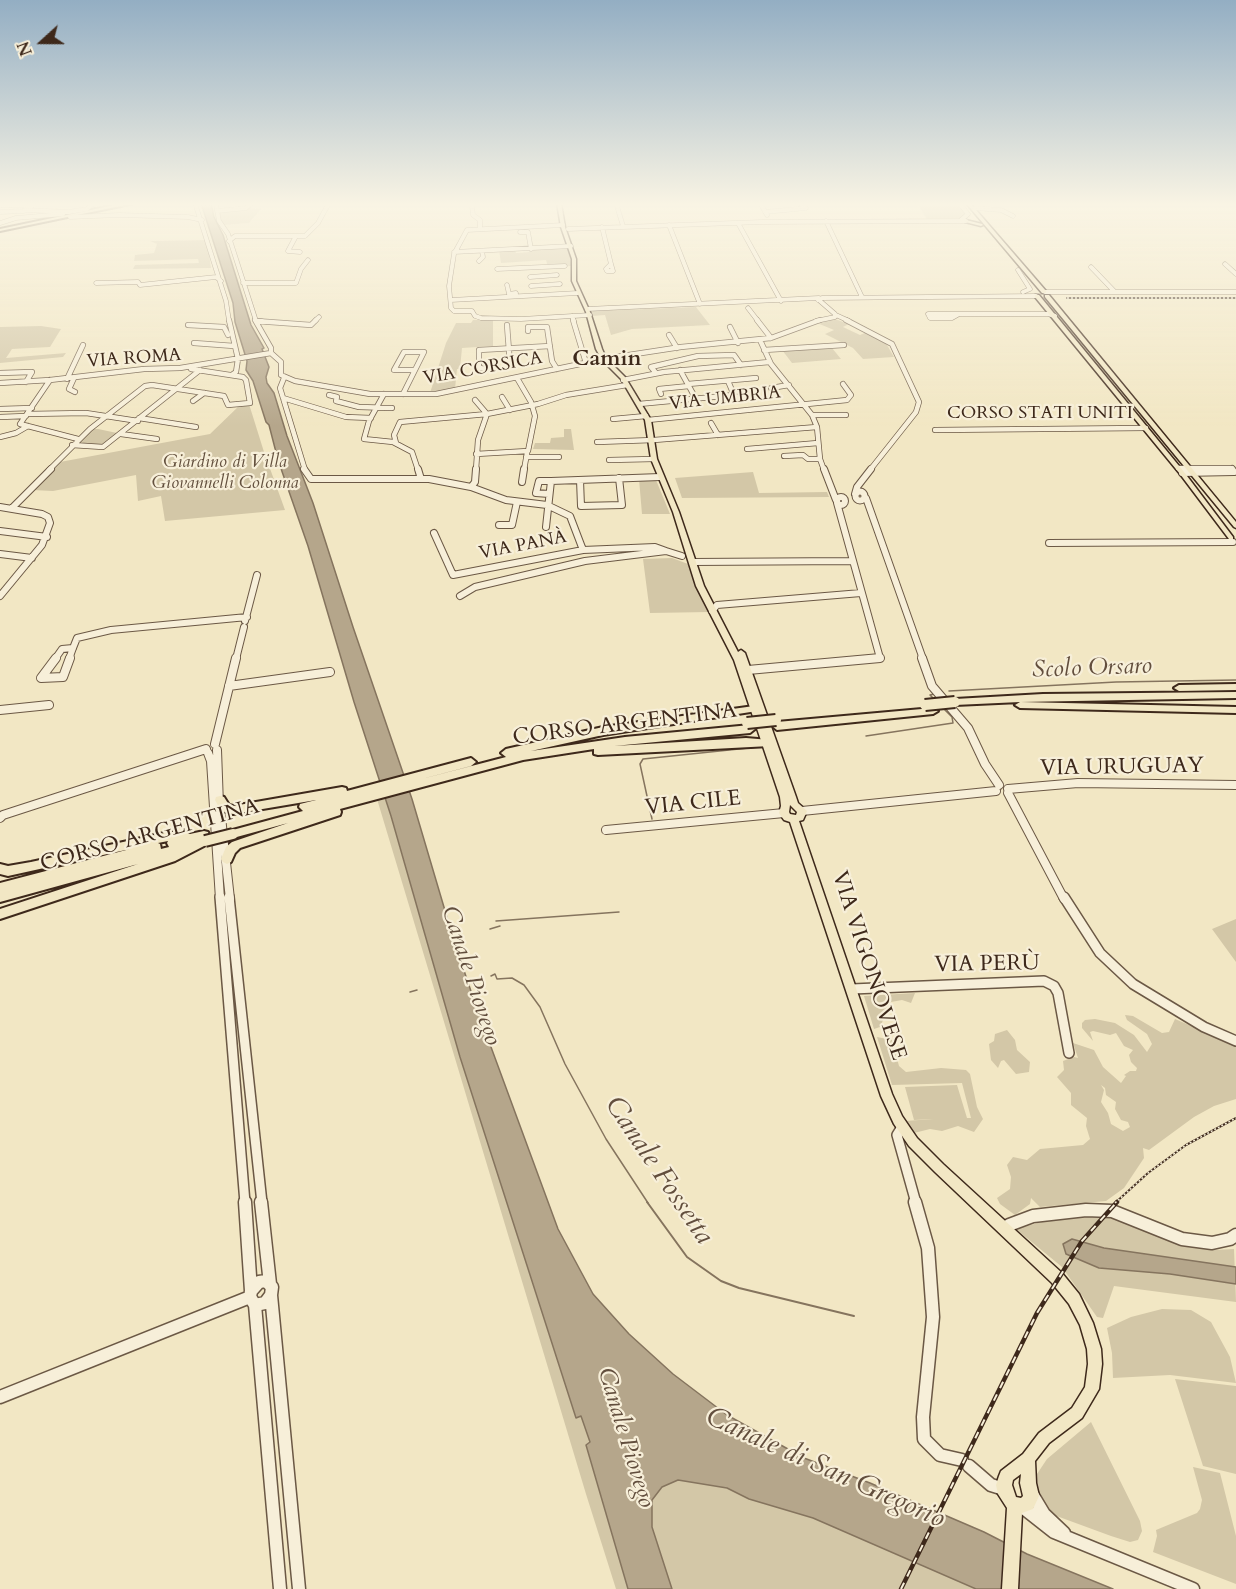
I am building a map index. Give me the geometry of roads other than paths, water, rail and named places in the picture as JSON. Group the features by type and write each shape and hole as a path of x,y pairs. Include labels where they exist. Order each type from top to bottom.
{"highway":[{"path":"1020,698 1053,694 1236,687"},
{"name":"CORSO ARGENTINA","path":"958,706 1020,698 1236,697"},
{"name":"CORSO ARGENTINA","path":"423,778 523,756 777,723 958,706 1236,697"},
{"path":"1001,705 1236,710"},
{"path":"501,754 603,730 758,710"},
{"name":"CORSO ARGENTINA","path":"0,897 501,754 619,736 748,726"},
{"path":"523,756 769,742"},
{"path":"220,800 225,808 233,810 332,792 364,794"},
{"path":"227,859 230,850 236,845 338,811 364,794"},
{"path":"0,869 8,871 31,867 169,836 202,839"},
{"path":"0,914 171,858 202,839"},
{"name":"CORSO ARGENTINA","path":"0,888 202,839"}],"main road":[{"name":"VIA VIGONOVESE","path":"573,277 578,293 590,315 604,359 625,382 647,418 654,459 685,555 748,670 758,710"},
{"name":"CORSO STATI UNITI","path":"1024,277 1035,289 1035,294 1180,470 1234,540"},
{"name":"CORSO STATI UNITI","path":"1034,279 1236,526"},
{"path":"1035,294 1046,294"},
{"name":"VIA VIGONOVESE","path":"713,608 758,710 887,1096 902,1126 913,1142 1068,1290 1086,1323 1094,1348 1094,1378 1089,1396 1082,1407 1044,1438 1028,1459 1005,1479 1004,1489 1008,1498 1018,1505"},
{"path":"740,666 748,670"},
{"path":"1010,1589 1012,1526 1018,1505 1028,1504 1028,1459"},
{"path":"1011,1473 1018,1473 1029,1487"}],"street":[{"path":"96,283 138,282 140,285 215,277"},
{"path":"216,277 221,281"},
{"path":"220,277 233,343"},
{"path":"241,277 259,330 271,348 268,353"},
{"path":"243,283 296,283 298,277"},
{"path":"450,277 450,302 453,311 472,311 476,317 521,319 590,315"},
{"path":"530,277 533,294"},
{"path":"689,277 700,304"},
{"path":"768,277 781,301"},
{"path":"855,277 865,297"},
{"path":"587,309 1030,290 1022,277"},
{"path":"1101,277 1116,293"},
{"path":"1034,279 1046,290 1076,294"},
{"path":"531,286 560,284"},
{"path":"507,285 509,294 578,293"},
{"path":"1001,293 1035,294"},
{"path":"1046,294 1236,293"},
{"path":"451,300 533,294"},
{"path":"975,294 1036,297 1051,313"},
{"path":"1018,296 1035,294"},
{"path":"1065,317 1052,298 1076,294"},
{"path":"822,300 831,314 878,335 892,344 919,402 910,420 859,485 859,496 870,509 932,686 968,728 998,788"},
{"path":"748,308 771,338"},
{"path":"959,314 952,318 930,318 928,314 1051,313"},
{"name":"VIA CORSICA","path":"284,378 346,390 384,394 442,393 604,359 677,348 771,338 831,314"},
{"path":"572,316 586,363"},
{"path":"256,321 311,325 319,317"},
{"path":"12,508 78,439 145,386 224,396 226,397 225,404 229,406 250,403 246,380 233,374 236,372 241,357 224,327 188,325"},
{"path":"507,325 510,364"},
{"path":"528,331 528,327 547,327 553,364 556,369"},
{"path":"730,327 738,343"},
{"path":"669,336 677,348"},
{"path":"748,670 880,658 839,512 840,500 820,459 817,427 805,404 769,362 760,340"},
{"path":"194,344 233,343"},
{"name":"VIA ROMA","path":"67,379 83,345"},
{"path":"764,350 844,345"},
{"path":"487,369 479,368 479,350 550,346"},
{"path":"403,394 424,352 404,352 394,370 414,370"},
{"path":"188,366 268,353 280,360 280,373 284,378 280,388 283,398 344,414 346,417 371,418"},
{"path":"656,373 651,367 698,356 734,356 741,365"},
{"path":"396,443 394,435 400,422 510,410 656,373 769,362"},
{"name":"VIA ROMA","path":"0,383 67,379 188,366 200,370 233,374"},
{"path":"72,445 101,448 200,370"},
{"path":"680,370 696,399"},
{"path":"0,373 32,372 27,381"},
{"name":"CORSO STATI UNITI","path":"1103,376 1113,376"},
{"name":"VIA ROMA","path":"74,378 69,387 75,392"},
{"path":"517,378 532,405 535,423 526,454 522,482"},
{"path":"662,394 659,389 756,378"},
{"path":"50,380 20,424 78,439"},
{"path":"728,381 733,392"},
{"name":"VIA UMBRIA","path":"647,418 849,399 851,395 843,384"},
{"path":"772,387 789,385"},
{"path":"733,392 748,390"},
{"path":"639,404 734,395 733,392"},
{"path":"193,401 204,393"},
{"path":"384,394 371,418 364,438 396,443 414,456 421,479"},
{"path":"329,395 337,397 338,401 377,408 392,408"},
{"path":"502,397 510,410"},
{"name":"VIA PANÀ","path":"283,398 306,474 311,479 421,479 471,487 517,502 547,505 570,516 583,550 453,574 434,533"},
{"path":"476,400 487,414"},
{"path":"0,409 32,408"},
{"path":"0,417 86,413 196,427"},
{"path":"471,487 475,482 476,454 481,429 487,414"},
{"path":"812,416 846,415"},
{"path":"613,419 647,418"},
{"path":"711,423 718,435"},
{"path":"0,437 16,433 28,426"},
{"path":"597,442 817,427"},
{"name":"CORSO STATI UNITI","path":"935,430 1146,428"},
{"path":"121,434 157,438"},
{"path":"619,437 651,438"},
{"path":"747,449 818,443"},
{"path":"476,454 526,454 559,457"},
{"path":"784,456 803,455 808,459 820,459"},
{"path":"609,459 654,459"},
{"path":"1180,470 1234,472 1232,468 1192,470"},
{"path":"549,494 537,493 539,482 660,477"},
{"path":"580,480 581,506 622,505 619,478"},
{"path":"547,505 551,481"},
{"path":"840,500 859,496"},
{"name":"VIA PANÀ","path":"499,525 512,525 517,502"},
{"name":"VIA PANÀ","path":"546,527 547,505"},
{"path":"0,507 42,514 48,518 50,523 47,537 33,558 0,596"},
{"path":"0,531 47,537"},
{"name":"CORSO STATI UNITI","path":"1049,543 1234,540"},
{"path":"583,550 655,547 685,555 852,561"},
{"name":"VIA PANÀ","path":"460,596 475,587 585,561 666,551"},
{"path":"0,554 33,558"},
{"path":"257,575 211,749 211,761 225,974 240,1123 252,1298 280,1589"},
{"path":"713,608 861,593"},
{"path":"73,648 62,649 41,678 63,677 73,648 76,638 111,630 246,618"},
{"path":"229,686 330,672"},
{"path":"0,711 48,705"},
{"path":"211,749 227,859 299,1589"},
{"path":"0,818 3,815 211,749"},
{"name":"VIA URUGUAY","path":"792,811 998,788 1002,795 1008,791 1078,783 1236,785"},
{"path":"1008,791 1073,915 1100,953 1133,984 1204,1027 1236,1041"},
{"name":"VIA CILE","path":"606,830 792,811"},
{"path":"225,974 232,981 239,979"},
{"name":"VIA PERÙ","path":"852,989 1044,981 1054,986 1058,993 1069,1053"},
{"path":"228,1001 231,990 236,989 240,993"},
{"path":"240,1123 252,1118"},
{"name":"VIA VIGONOVESE","path":"902,1126 897,1135 928,1248 933,1317 923,1417 924,1439 940,1455 965,1463 992,1485 1004,1489"},
{"path":"1006,1230 1010,1225 1033,1216 1086,1210 1112,1211 1182,1239 1212,1243 1230,1239 1236,1235"},
{"path":"252,1298 259,1282 266,1281 271,1289"},
{"path":"0,1397 252,1298 265,1303 271,1289"},
{"path":"1029,1487 1044,1514 1067,1536"},
{"path":"1018,1505 1042,1526 1193,1589"}],"water":[{"path":"225,277 236,277 251,325 264,348 262,349 269,367 267,383 274,393 287,436 313,503 412,799 454,941 477,1009 558,1229 593,1294 629,1334 673,1374 727,1415 804,1458 870,1483 984,1532 1027,1554 1113,1589 976,1589 813,1518 749,1499 727,1488 678,1480 662,1487 652,1500 652,1527 672,1589 628,1589 586,1445 590,1442 581,1416 576,1418 460,1057 391,816 354,702 308,546 278,460 269,425 253,381 246,370 247,361 235,322 233,303"},
{"path":"1072,1239 1104,1248 1236,1267 1236,1284 1170,1274 1099,1268 1066,1254 1063,1244"}],"waterway":[{"name":"Scolo Orsaro","path":"949,691 1116,682 1236,680"},
{"name":"Scolo Orsaro","path":"934,694 930,695 935,700"},
{"name":"Scolo Orsaro","path":"866,736 953,723 952,717 943,708"},
{"name":"Scolo Orsaro","path":"652,819 640,764 643,759 758,747"},
{"name":"Scolo Orsaro","path":"496,921 619,912"},
{"path":"490,929 500,926"},
{"name":"Canale Fossetta","path":"491,976 495,974 497,979 512,978 524,985 540,1007 565,1064 606,1139 648,1203"},
{"name":"Canale Fossetta","path":"410,992 417,990"},
{"name":"Canale Fossetta","path":"647,1202 687,1257 721,1281 739,1288 854,1316"}],"railway":[{"path":"1067,298 1236,298"},
{"path":"1115,1203 1148,1173 1186,1145 1236,1118"},
{"path":"901,1589 1037,1313 1082,1241 1117,1202"}],"district":[{"name":"Camin","path":"607,360"}],"park label":[{"name":"Giardino di Villa Giovannelli Colonna","path":"225,473"}],"water label":[{"name":"Canale Piovego","path":"470,976"},
{"name":"Canale Piovego","path":"625,1438"},
{"name":"Canale di San Gregorio","path":"825,1469"}]}
